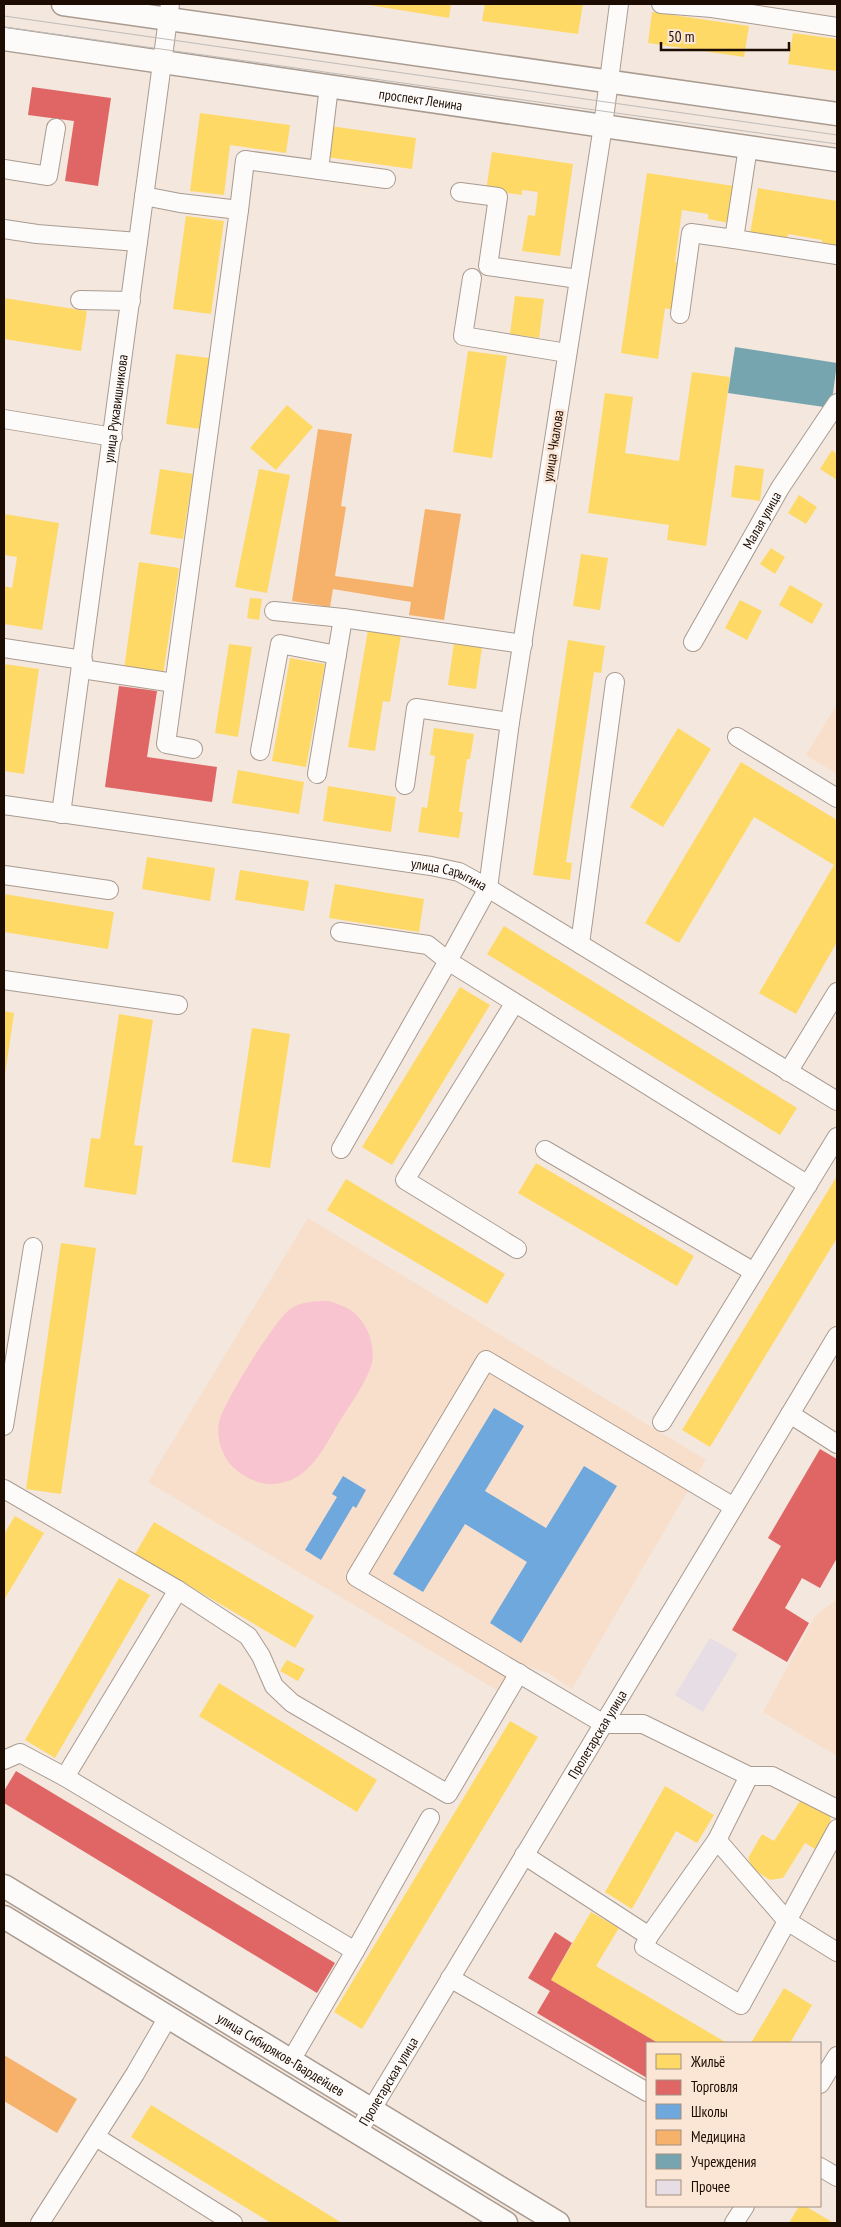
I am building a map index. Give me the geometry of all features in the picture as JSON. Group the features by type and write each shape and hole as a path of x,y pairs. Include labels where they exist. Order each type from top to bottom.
{"main road":[{"path":"63,4 169,11 610,81 837,114"},
{"name":"проспект Ленина","path":"4,39 837,160"},
{"name":"улица Сибиряков-Гвардейцев","path":"4,1886 290,2062 558,2223"},
{"name":"улица Сибиряков-Гвардейцев","path":"4,1917 506,2223"}],"street":[{"name":"улица Чкалова","path":"488,888 510,722 610,81 619,4"},
{"path":"661,4 712,6 837,27"},
{"name":"улица Рукавишникова","path":"61,814 169,11"},
{"path":"319,170 329,86"},
{"path":"4,169 48,176 56,128"},
{"path":"734,239 748,147"},
{"path":"193,749 166,744 245,160 386,180"},
{"path":"460,192 498,197 488,266 578,279"},
{"path":"144,196 180,203 239,210"},
{"path":"4,229 37,234 138,242"},
{"path":"680,314 691,233 837,254"},
{"path":"472,278 463,336 567,352"},
{"path":"80,300 131,301"},
{"name":"Малая улица","path":"693,642 780,488 837,403"},
{"path":"4,419 113,437"},
{"path":"274,611 343,618 522,644"},
{"path":"317,774 343,618"},
{"path":"260,751 280,644 337,655"},
{"path":"4,648 174,683"},
{"path":"580,944 615,682"},
{"path":"405,785 416,708 510,722"},
{"path":"737,737 837,798"},
{"name":"улица Сарыгина","path":"4,805 430,866 459,872 788,1072 836,1097"},
{"path":"4,875 108,890"},
{"path":"341,1149 488,888"},
{"path":"340,932 428,945 448,961 514,1004 808,1185"},
{"path":"4,980 178,1005"},
{"path":"788,1072 837,992"},
{"path":"514,1004 405,1180 517,1249"},
{"path":"662,1422 837,1137"},
{"path":"545,1150 754,1272"},
{"path":"4,1426 33,1247"},
{"name":"Пролетарская улица","path":"358,2132 837,1336"},
{"path":"734,1507 486,1360 356,1577 604,1724 643,1724 749,1776 772,1776 837,1809"},
{"path":"790,1414 837,1444"},
{"path":"4,1489 178,1590 248,1636 261,1656 274,1686 292,1703 448,1794 519,1673"},
{"path":"65,1777 178,1590"},
{"path":"4,1760 20,1754 65,1777 355,1951"},
{"path":"749,1776 717,1840 649,1936 644,1947 741,2006 837,1829"},
{"path":"290,2062 430,1818"},
{"path":"717,1840 787,1921 837,1952"},
{"path":"524,1855 649,1936"},
{"path":"450,1978 646,2091"},
{"path":"40,2223 96,2137 168,2017"},
{"path":"821,2082 837,2056"},
{"path":"96,2137 233,2223"},
{"path":"821,2168 837,2177"},
{"path":"734,2223 744,2207"}],"shaded area":[{"path":"837,704 837,774 806,755"},
{"path":"308,1218 706,1460 572,1689 548,1673 517,1663 500,1692 148,1482"},
{"path":"329,1301 353,1312 368,1331 373,1355 366,1378 322,1451 306,1470 286,1482 267,1484 252,1480 233,1467 223,1452 218,1428 223,1412 250,1363 272,1330 289,1310 303,1303"},
{"path":"837,1599 837,1756 763,1712 815,1616"}],"building: Жильё":[{"path":"363,4 451,4 449,18"},
{"path":"485,4 583,4 578,34 482,21"},
{"path":"652,12 749,26 744,57 648,43"},
{"path":"793,33 837,39 837,71 788,64"},
{"path":"200,113 290,125 286,153 230,145 224,195 190,191"},
{"path":"330,126 416,138 412,169 326,157"},
{"path":"492,152 573,164 560,256 522,251 528,215 535,216 538,192 522,190 522,195 486,190"},
{"path":"647,173 734,186 729,223 708,219 708,214 682,210 675,262 682,264 676,311 665,308 658,359 621,353"},
{"path":"758,188 837,201 837,247 822,245 822,240 788,234 787,240 750,234"},
{"path":"186,216 224,221 211,314 173,309"},
{"path":"515,296 544,299 539,338 510,334"},
{"path":"4,298 87,311 81,351 4,339"},
{"path":"468,351 507,356 492,458 453,452"},
{"path":"176,354 210,358 200,429 166,424"},
{"path":"692,372 730,377 706,546 667,540 669,525 588,513 605,393 633,397 625,453 679,461"},
{"path":"287,405 313,427 276,470 250,448"},
{"path":"832,450 837,454 837,480 820,469"},
{"path":"735,465 764,469 760,501 731,497"},
{"path":"160,469 193,474 183,539 150,534"},
{"path":"259,469 290,475 267,593 235,587"},
{"path":"799,495 817,507 806,524 788,513"},
{"path":"4,514 59,523 42,630 4,624 4,586 12,588 17,557 4,555"},
{"path":"771,548 785,557 775,574 760,564"},
{"path":"581,554 608,558 600,610 573,606"},
{"path":"139,562 179,568 163,675 124,669"},
{"path":"790,585 823,604 812,624 779,605"},
{"path":"250,598 262,599 259,620 247,618"},
{"path":"740,600 762,611 747,640 725,628"},
{"path":"368,630 401,635 390,702 383,701 375,751 348,747"},
{"path":"568,640 605,646 601,673 594,672 566,862 572,863 570,880 533,875"},
{"path":"454,643 482,647 476,689 448,685"},
{"path":"229,644 252,647 238,737 215,733"},
{"path":"290,658 325,664 306,767 272,761"},
{"path":"4,664 39,669 24,774 4,771"},
{"path":"434,728 474,734 470,759 467,759 459,812 463,812 459,838 418,832 422,807 427,808 435,756 430,755"},
{"path":"678,728 711,749 663,827 630,807"},
{"path":"741,762 837,820 837,942 796,1014 759,993 834,865 754,817 679,943 645,923"},
{"path":"238,770 304,782 299,814 232,803"},
{"path":"328,786 396,797 391,832 323,821"},
{"path":"147,857 215,868 210,901 142,889"},
{"path":"240,870 309,881 304,911 235,900"},
{"path":"335,884 424,899 419,932 329,918"},
{"path":"4,894 114,912 108,949 4,932"},
{"path":"504,926 797,1108 780,1135 487,954"},
{"path":"460,987 490,1005 392,1165 362,1147"},
{"path":"4,1011 14,1013 5,1075 4,1075"},
{"path":"119,1014 153,1020 134,1145 143,1146 136,1195 84,1187 91,1138 100,1139"},
{"path":"252,1028 290,1034 270,1168 232,1162"},
{"path":"536,1163 694,1256 677,1286 518,1193"},
{"path":"837,1176 837,1238 710,1447 682,1430"},
{"path":"346,1179 505,1274 487,1304 327,1210"},
{"path":"61,1243 96,1248 61,1494 26,1489"},
{"path":"15,1516 44,1533 4,1600 4,1534"},
{"path":"154,1522 314,1616 295,1648 135,1554"},
{"path":"119,1578 150,1595 55,1758 25,1740"},
{"path":"287,1660 305,1669 298,1681 280,1671"},
{"path":"219,1683 377,1780 357,1812 199,1716"},
{"path":"510,1721 538,1737 362,2029 334,2012"},
{"path":"665,1786 714,1815 697,1843 676,1831 632,1909 605,1892"},
{"path":"800,1801 810,1802 830,1815 831,1825 815,1849 805,1843 783,1878 770,1880 753,1869 748,1858 762,1834 774,1841"},
{"path":"591,1912 619,1928 596,1966 725,2042 656,2042 551,1980"},
{"path":"784,1988 812,2005 791,2042 752,2042"},
{"path":"151,2105 342,2223 271,2223 131,2137"},
{"path":"798,2207 807,2207 834,2223 789,2223"}],"building: Торговля":[{"path":"32,87 111,98 98,186 65,181 74,121 28,115"},
{"path":"119,686 157,691 147,757 217,767 212,802 105,787"},
{"path":"820,1449 837,1459 837,1558 820,1588 802,1578 785,1608 809,1623 787,1662 732,1630 781,1546 768,1538"},
{"path":"16,1771 335,1963 317,1993 4,1803 4,1791"},
{"path":"555,1932 572,1943 551,1980 656,2042 646,2042 646,2077 537,2013 550,1991 528,1978"}],"building: Школы":[{"path":"494,1408 524,1426 485,1491 546,1528 584,1466 617,1486 521,1643 490,1623 527,1562 465,1524 423,1592 393,1574"},
{"path":"343,1476 366,1490 356,1508 353,1506 321,1560 305,1550 337,1497 332,1494"}],"building: Медицина":[{"path":"318,429 352,434 341,506 346,507 335,576 413,587 425,509 461,514 444,620 409,615 411,602 333,589 330,607 292,601"},
{"path":"4,2055 77,2099 57,2133 4,2101"}],"building: Учреждения":[{"path":"735,347 837,363 831,408 728,393"}],"building: Прочее":[{"path":"710,1638 738,1654 703,1712 675,1695"}],"tram line":[{"path":"4,16 837,135"},
{"path":"4,27 837,144"}]}
